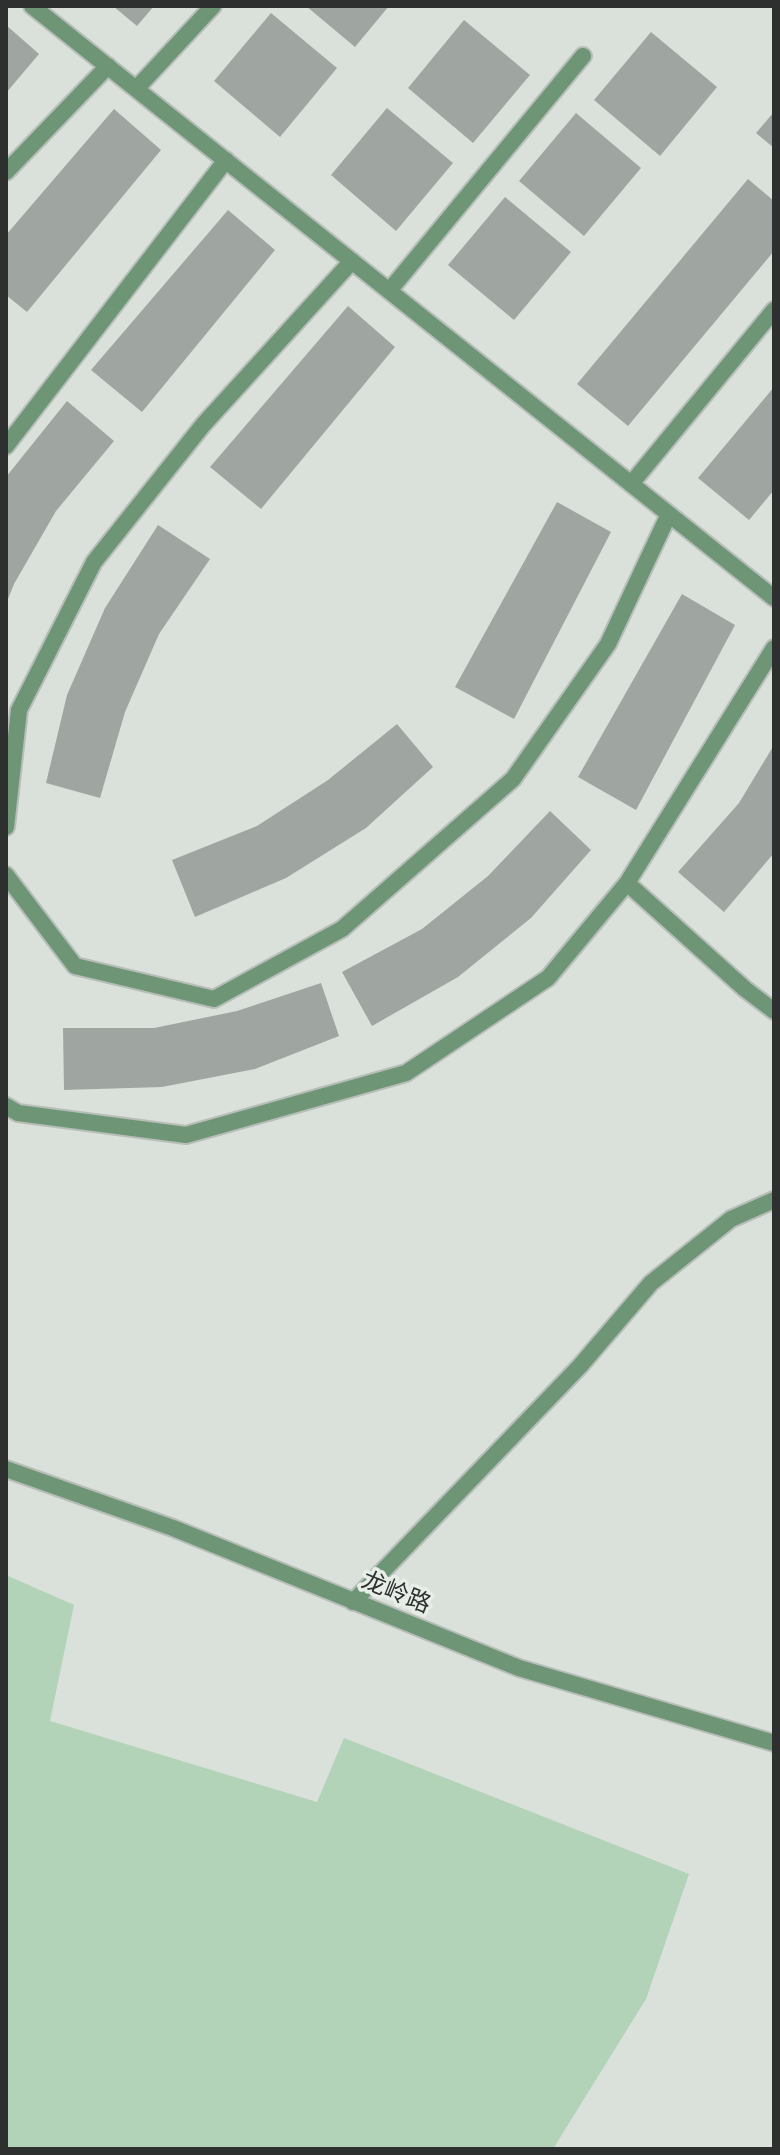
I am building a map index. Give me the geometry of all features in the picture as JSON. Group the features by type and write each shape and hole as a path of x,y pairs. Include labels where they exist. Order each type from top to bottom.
{"street":[{"path":"32,6 774,598"},
{"path":"136,89 213,6"},
{"path":"389,291 583,56"},
{"path":"6,172 108,66"},
{"path":"6,446 226,160"},
{"path":"6,827 19,710 94,562 203,425 352,261"},
{"path":"631,484 774,310"},
{"path":"6,875 75,966 214,999 342,929 513,779 608,644 669,514"},
{"path":"6,1106 18,1113 186,1135 406,1073 548,978 627,883 774,648"},
{"path":"627,883 745,989 774,1011"},
{"path":"353,1602 580,1366 651,1283 731,1219 774,1200"},
{"name":"龙岭路","path":"6,1469 173,1528 519,1668 774,1743"}],"green space":[{"path":"6,1575 74,1605 50,1721 317,1802 344,1738 689,1874 646,1999 553,2149 6,2149"}],"building":[{"path":"113,6 154,6 137,26"},
{"path":"306,6 389,6 355,47"},
{"path":"271,13 337,68 280,137 214,81"},
{"path":"464,20 530,75 473,143 408,88"},
{"path":"6,25 39,54 6,93"},
{"path":"651,32 717,87 660,156 594,100"},
{"path":"387,108 453,163 396,231 331,175"},
{"path":"114,109 161,150 27,312 6,295 6,235"},
{"path":"774,112 774,148 756,133"},
{"path":"576,113 641,168 584,236 519,181"},
{"path":"748,179 774,201 774,251 628,426 577,384"},
{"path":"505,197 571,252 514,320 448,265"},
{"path":"228,210 275,250 142,412 91,370"},
{"path":"348,306 395,347 261,509 210,467"},
{"path":"774,387 774,490 749,520 698,478"},
{"path":"67,401 114,441 56,511 14,584 6,604 6,477"},
{"path":"557,502 611,532 514,719 455,687"},
{"path":"158,525 210,559 159,634 125,712 100,798 46,783 67,695 105,608"},
{"path":"682,594 735,625 636,810 578,777"},
{"path":"397,724 433,767 366,828 286,878 195,917 172,860 257,826 328,780"},
{"path":"774,745 774,853 724,912 678,872 739,803"},
{"path":"550,811 591,850 531,918 458,977 372,1026 342,972 422,929 488,876"},
{"path":"321,983 339,1036 255,1069 162,1087 64,1090 63,1028 154,1028 237,1011"}]}
